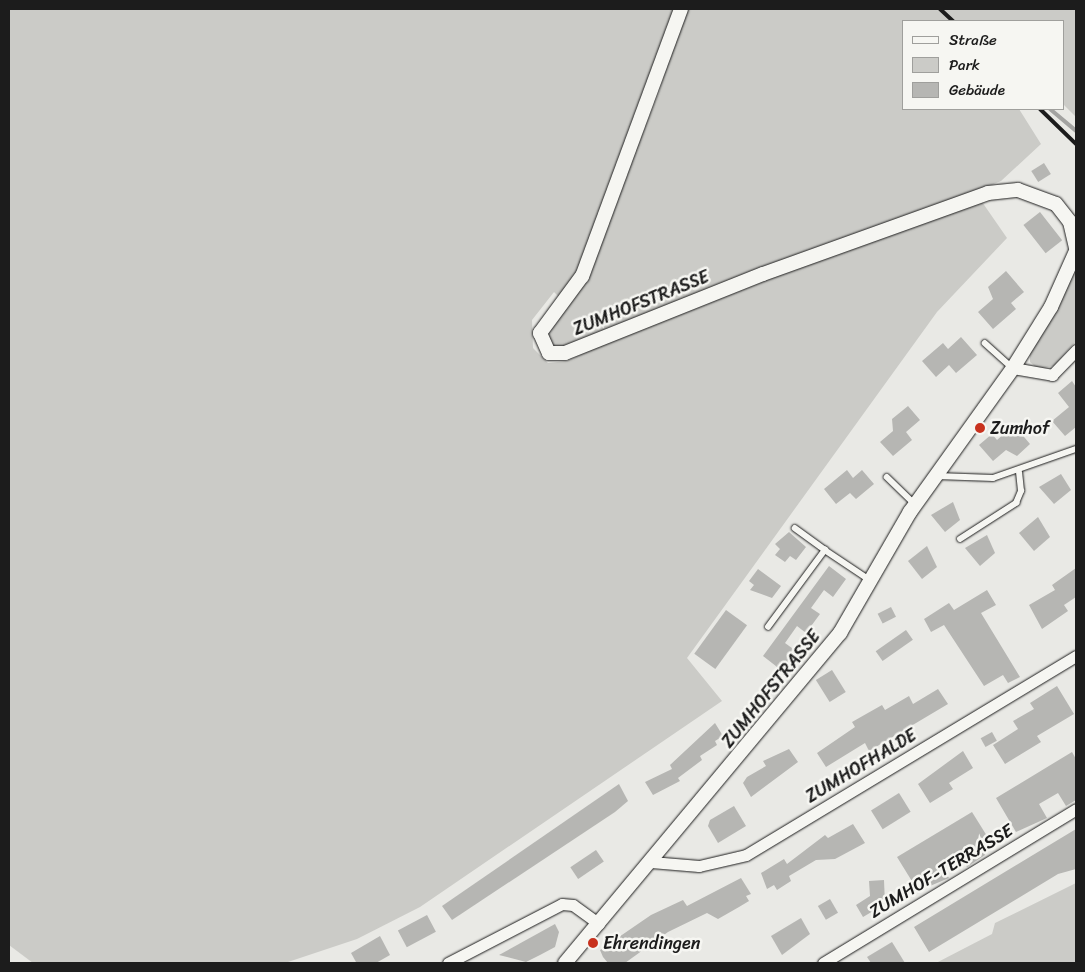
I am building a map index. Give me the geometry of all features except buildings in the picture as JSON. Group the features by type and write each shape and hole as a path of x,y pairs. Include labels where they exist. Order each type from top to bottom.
{"street":[{"name":"ZUMHOFSTRASSE","path":"565,963 814,668 871,581 916,505 1014,368 1051,307 1076,250 1070,222 1056,204 1018,190 988,193 763,274 565,353 549,353 540,333 582,276 681,9"},
{"path":"1014,368 1052,375 1076,350"},
{"name":"ZUMHOFHALDE","path":"651,862 699,866 746,855 1076,656"},
{"name":"ZUMHOF-TERRASSE","path":"824,963 1076,809"},
{"path":"448,963 562,904 573,905 599,924"}],"lane":[{"path":"986,343 1014,368"},
{"path":"937,476 983,480 1019,473 1076,449"},
{"path":"960,539 1016,503 1021,491 1019,473"},
{"path":"888,477 916,505"},
{"path":"795,528 871,581"},
{"path":"768,627 825,550"}],"green space":[{"path":"9,9 678,9 578,273 560,298 554,292 532,320 533,348 548,363 567,361 652,321 980,199 1007,238 937,312 687,658 722,701 420,907 357,939 285,963 33,963 9,945"},
{"path":"685,9 1076,9 1076,117 1065,106 1065,20 902,20 902,110 1020,110 1041,144 1001,181 553,351 545,335 585,280 659,92"},
{"path":"1076,268 1076,341 1054,366 1038,369 1030,362 1030,352"},
{"path":"1076,883 1076,963 936,963 992,934 995,923"}],"waterway":[{"path":"1051,110 1076,131"}],"railway":[{"path":"940,9 952,20"},
{"path":"1041,110 1076,144"}],"place":[{"name":"Zumhof","path":"980,428"},
{"name":"Ehrendingen","path":"593,943"}]}
